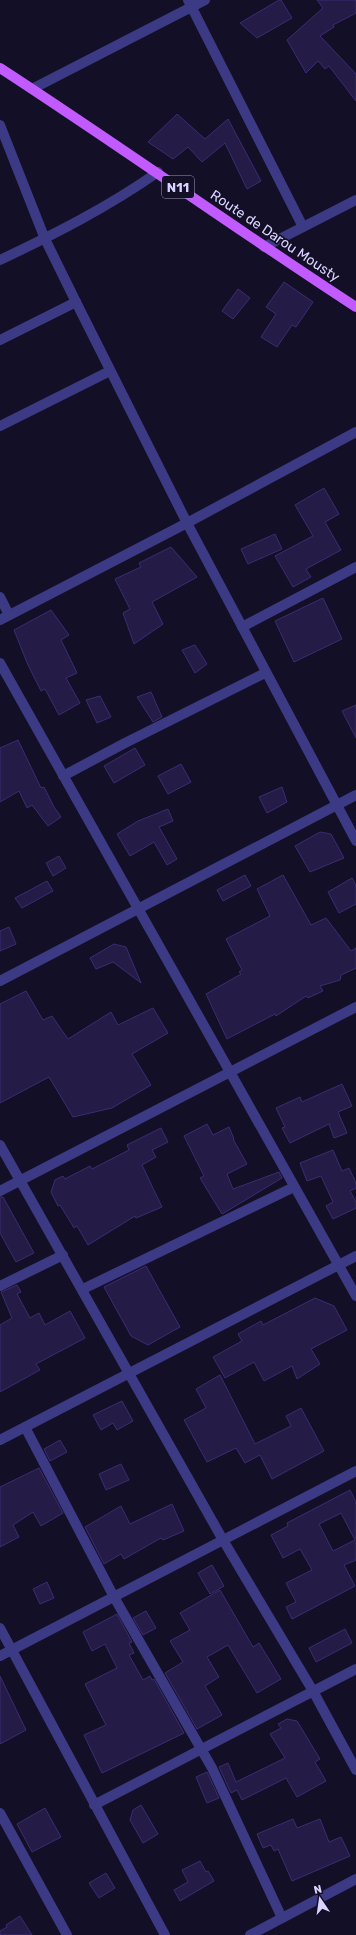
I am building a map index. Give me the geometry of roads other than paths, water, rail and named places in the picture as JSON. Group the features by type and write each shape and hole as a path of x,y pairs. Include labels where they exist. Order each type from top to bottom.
{"main road":[{"name":"Route de Darou Mousty","path":"0,68 158,172 264,247 356,307"}],"street":[{"path":"32,89 190,3 205,0"},
{"path":"190,3 243,111 304,227"},
{"path":"0,125 45,239 110,371 187,523 356,842"},
{"path":"0,260 45,239 121,198 158,172"},
{"path":"264,247 356,200"},
{"path":"0,340 76,302"},
{"path":"0,426 110,371"},
{"path":"0,597 4,617 187,523 356,432"},
{"path":"242,627 356,567"},
{"path":"0,663 356,1296"},
{"path":"63,776 125,743 266,673"},
{"path":"0,981 356,795"},
{"path":"0,1191 356,1007"},
{"path":"0,1145 223,1540 313,1691 356,1770"},
{"path":"83,1290 294,1186"},
{"path":"0,1286 63,1255"},
{"path":"0,1440 356,1256"},
{"path":"25,1427 114,1596 212,1768 282,1918"},
{"path":"0,1656 356,1471"},
{"path":"0,1628 13,1649 94,1805 165,1935"},
{"path":"94,1805 356,1669"},
{"path":"0,1813 67,1935"},
{"path":"250,1935 356,1879"}]}
